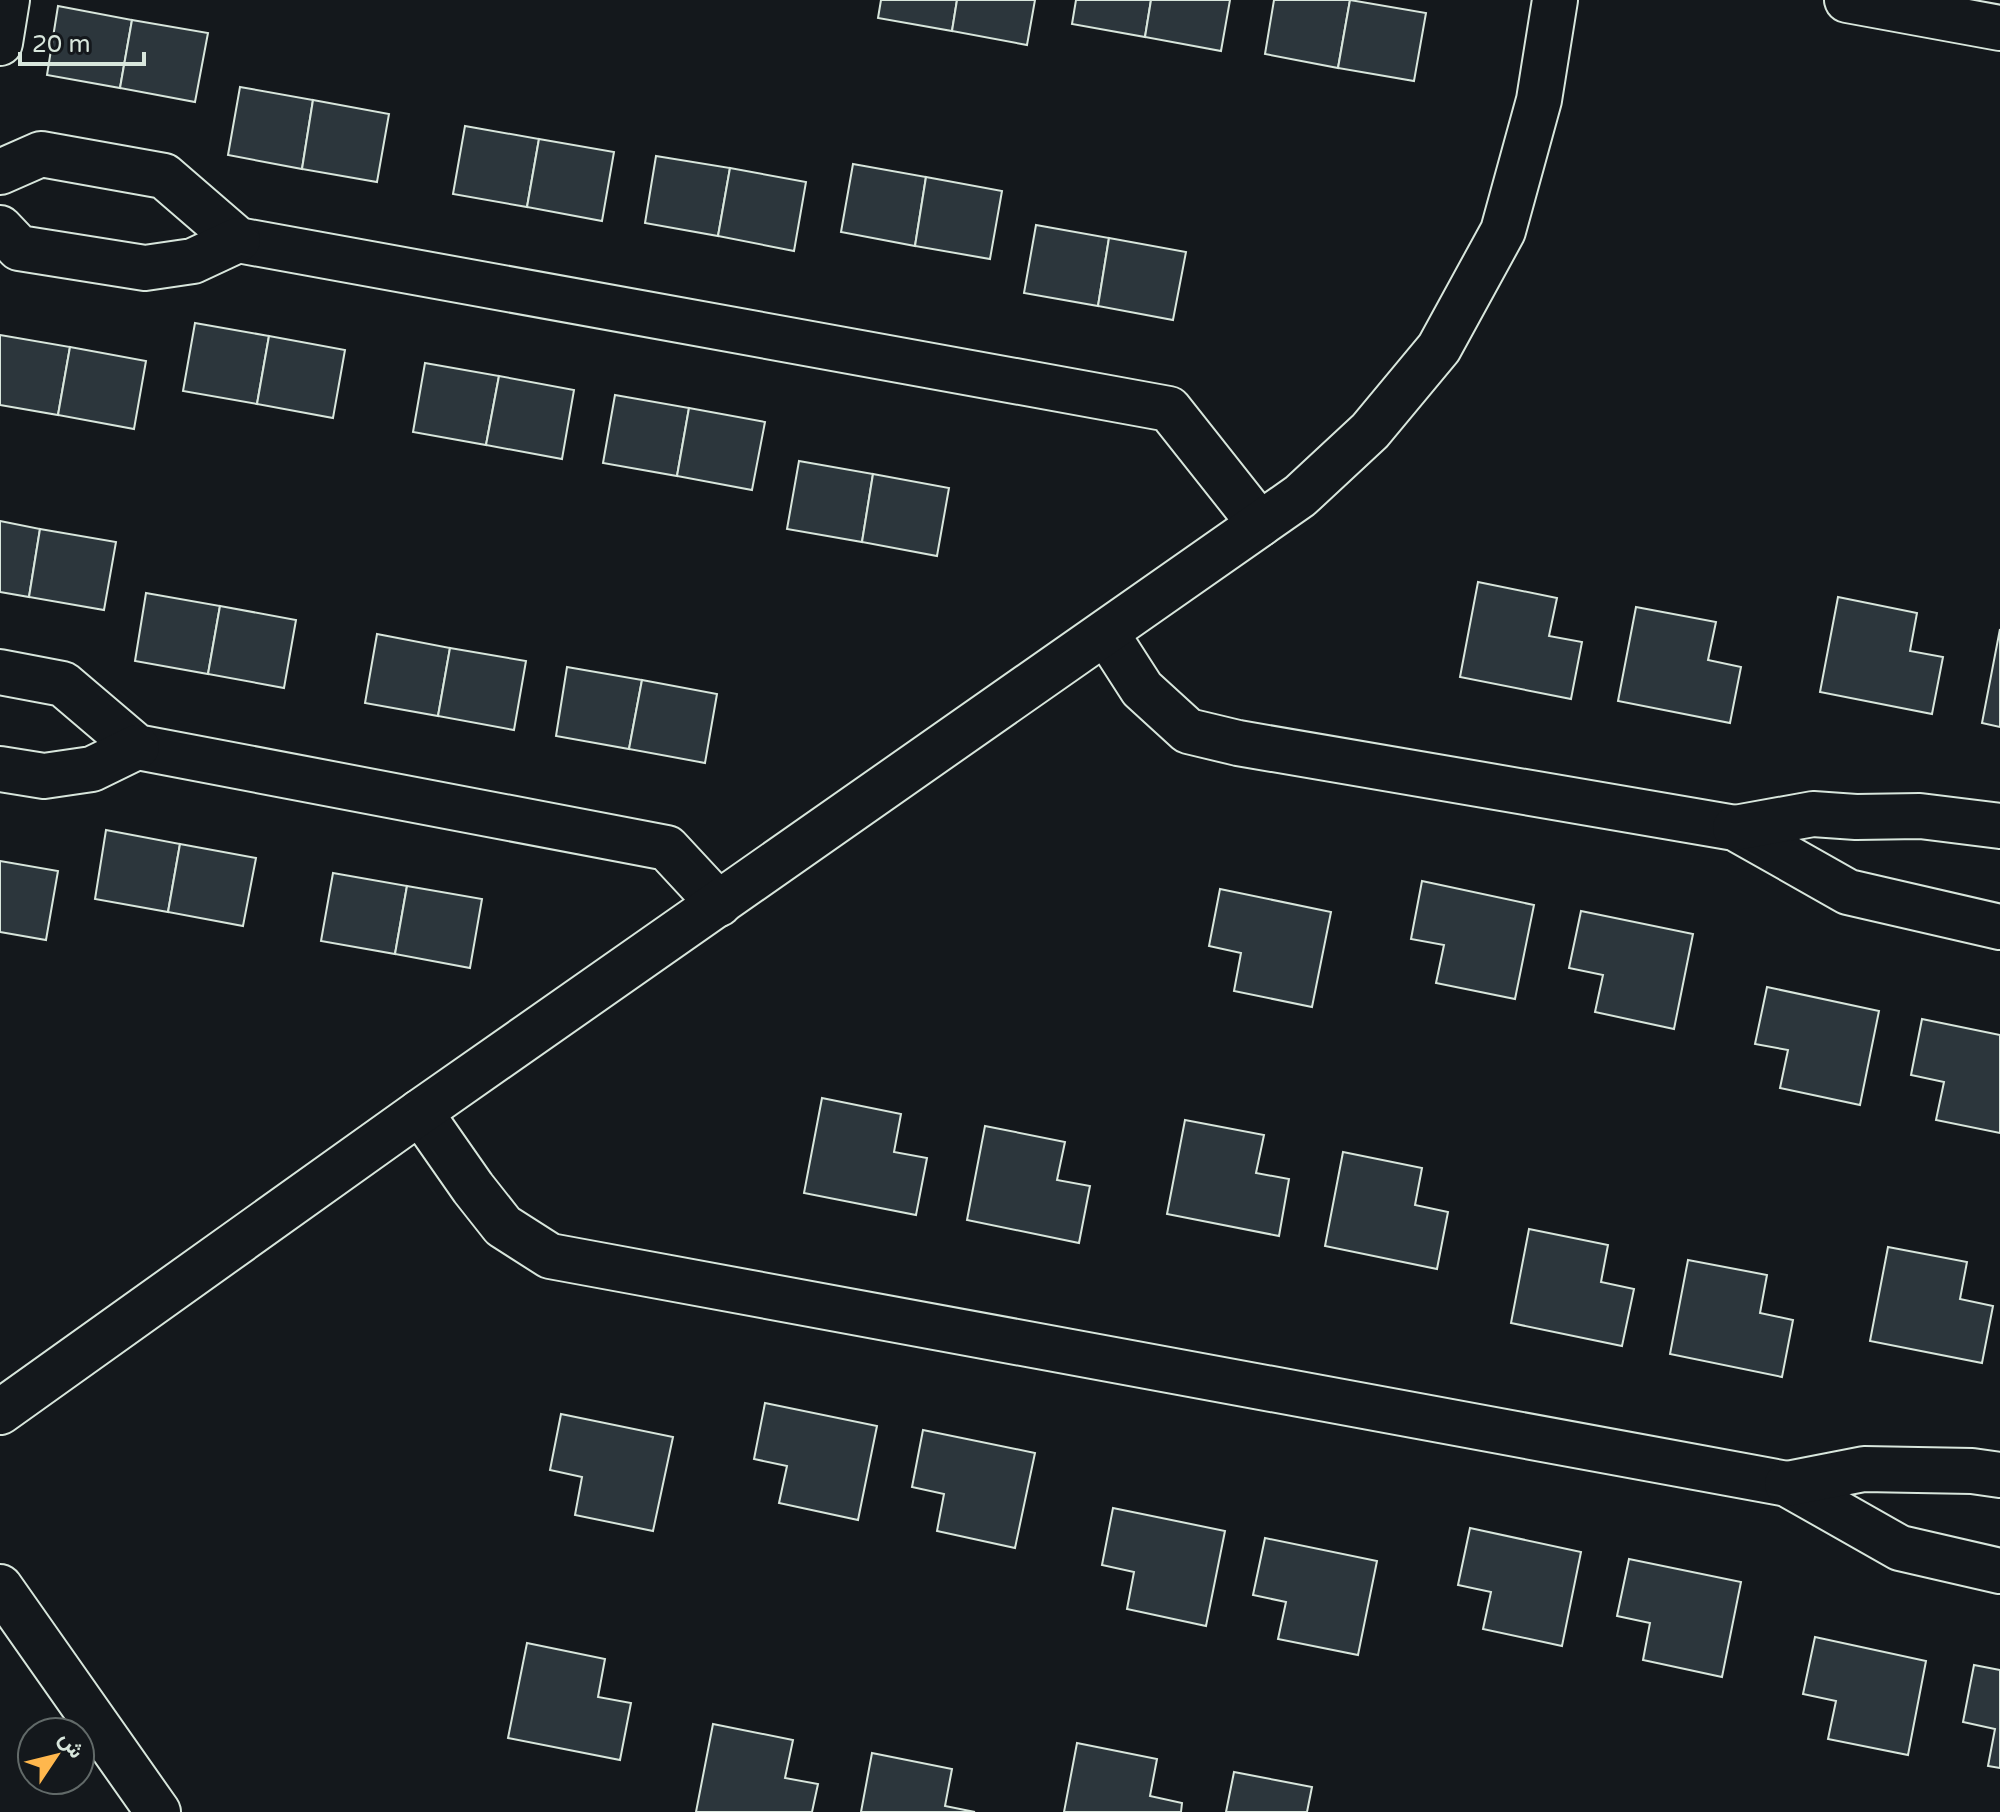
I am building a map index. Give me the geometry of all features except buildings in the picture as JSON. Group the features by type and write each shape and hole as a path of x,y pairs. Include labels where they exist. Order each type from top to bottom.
{"street":[{"path":"0,43 7,0"},
{"path":"0,1412 420,1112 1300,496 1370,431 1439,348 1503,231 1539,100 1555,0"},
{"path":"1847,0 2000,28"},
{"path":"0,172 41,154 164,176 238,240 1169,409 1260,524"},
{"path":"0,228 19,248 145,268 193,261 238,240"},
{"path":"1106,633 1142,689 1188,731 1254,746 1735,828 1813,814 1920,816 2000,826"},
{"path":"0,672 63,684 137,747 667,848 719,904"},
{"path":"0,769 44,776 92,769 137,747"},
{"path":"1735,828 1848,892 2000,927"},
{"path":"420,1112 503,1226 550,1256 1787,1484 1900,1548 2000,1571"},
{"path":"1787,1484 1864,1469 1972,1471 2000,1475"},
{"path":"0,1587 158,1812"}]}
